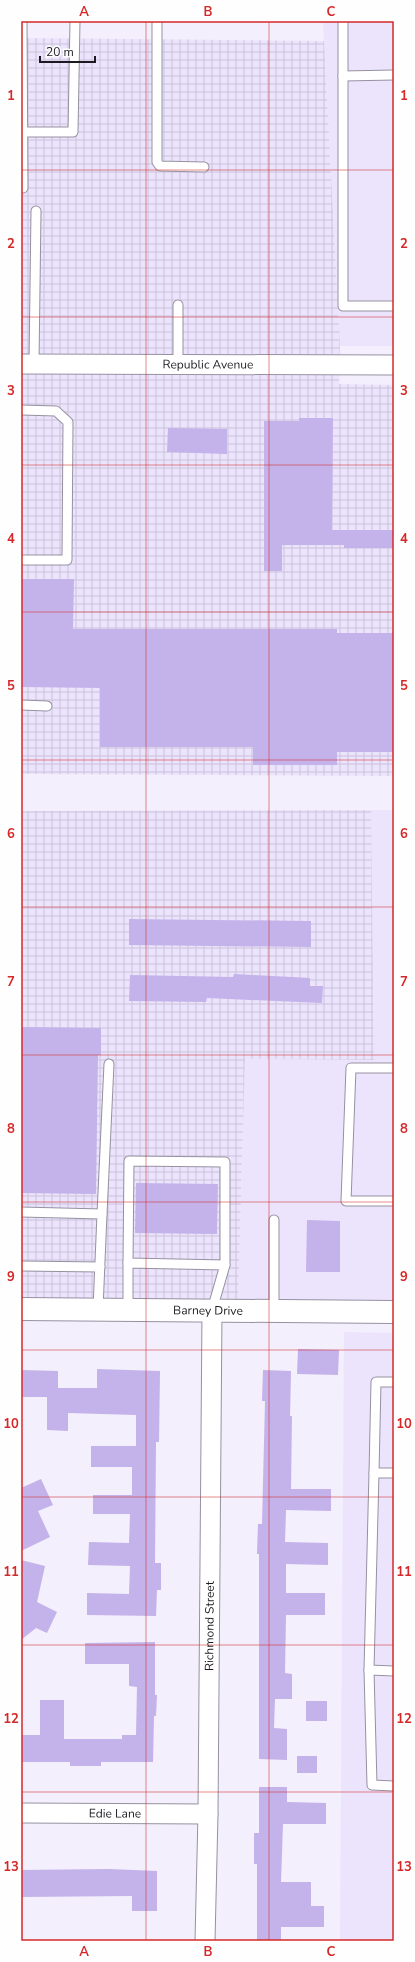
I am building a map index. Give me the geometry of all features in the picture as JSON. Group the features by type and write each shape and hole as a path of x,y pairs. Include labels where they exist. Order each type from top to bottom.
{"street":[{"name":"Republic Avenue","path":"27,364 394,365"},
{"name":"Barney Drive","path":"21,1309 394,1312"},
{"name":"Richmond Street","path":"205,1941 208,1814 212,1311"},
{"name":"Edie Lane","path":"21,1813 208,1814"}],"lane":[{"path":"22,21 23,188"},
{"path":"23,132 74,132 75,21"},
{"path":"157,21 157,162 160,166 204,167"},
{"path":"343,21 343,306 394,306"},
{"path":"343,76 394,75"},
{"path":"27,364 36,211"},
{"path":"178,305 178,364"},
{"path":"21,410 56,411 68,422 68,430 67,560 21,560"},
{"path":"21,706 47,706"},
{"path":"98,1309 109,1064"},
{"path":"394,1068 351,1068 346,1201 394,1202"},
{"path":"128,1309 129,1161 225,1162 225,1265 212,1311"},
{"path":"21,1212 102,1214"},
{"path":"274,1220 274,1310"},
{"path":"128,1263 225,1265"},
{"path":"21,1266 100,1267"},
{"path":"394,1382 376,1382 369,1670 372,1785 394,1786"},
{"path":"374,1473 394,1473"},
{"path":"369,1670 394,1671"}],"shaded area":[{"path":"323,21 394,21 394,346 340,346"},
{"path":"21,38 324,41 340,346 339,384 394,385 394,776 21,774"},
{"path":"371,810 394,810 394,1301 238,1300 245,1059 374,1060"},
{"path":"371,810 374,1060 245,1059 238,1300 21,1299 21,811"},
{"path":"344,1332 394,1333 394,1941 340,1941"}],"building":[{"path":"299,418 333,418 332,530 394,530 394,548 344,548 344,545 282,545 282,571 264,571 264,421 299,421"},
{"path":"168,428 227,429 227,454 167,452"},
{"path":"21,579 74,579 73,629 337,629 337,633 394,633 394,752 337,752 337,765 253,765 253,747 100,747 100,688 21,687"},
{"path":"129,919 311,921 311,947 129,945"},
{"path":"234,974 310,978 310,986 323,986 322,1003 207,998 206,1002 129,1001 130,975 233,977"},
{"path":"21,1027 101,1028 101,1055 98,1055 96,1194 21,1193"},
{"path":"136,1183 218,1184 217,1234 135,1233"},
{"path":"307,1220 340,1221 340,1272 306,1272"},
{"path":"298,1349 339,1350 338,1375 297,1374"},
{"path":"97,1369 160,1371 159,1442 156,1442 155,1563 161,1563 161,1590 157,1590 156,1616 87,1615 87,1593 129,1594 130,1566 88,1565 89,1542 129,1543 130,1514 93,1514 93,1495 132,1495 132,1467 91,1467 91,1446 136,1446 136,1415 68,1413 68,1431 47,1430 47,1397 21,1397 21,1370 58,1371 58,1388 97,1388"},
{"path":"263,1370 291,1371 291,1489 331,1489 331,1511 286,1510 285,1542 328,1543 328,1565 286,1564 286,1593 325,1593 325,1615 286,1615 285,1673 292,1674 292,1699 275,1699 274,1728 287,1729 287,1760 259,1759 259,1554 257,1554 258,1524 262,1524 265,1401 262,1401"},
{"path":"41,1479 53,1505 38,1511 50,1537 21,1551 21,1488"},
{"path":"21,1560 45,1566 37,1602 57,1612 47,1633 36,1628 21,1640"},
{"path":"155,1642 155,1695 157,1695 156,1716 154,1716 153,1762 101,1762 101,1766 70,1766 70,1762 21,1762 21,1735 40,1735 40,1700 64,1700 64,1739 122,1739 122,1735 136,1735 137,1687 129,1686 129,1664 85,1664 85,1643"},
{"path":"306,1701 327,1701 327,1721 306,1721"},
{"path":"297,1756 317,1756 317,1773 297,1773"},
{"path":"259,1787 287,1787 287,1802 326,1803 326,1824 283,1824 281,1882 311,1882 311,1906 324,1906 324,1927 281,1927 281,1941 257,1941 257,1864 254,1864 254,1833 259,1833"},
{"path":"109,1869 157,1871 157,1911 132,1911 132,1896 21,1897 21,1870"}]}
